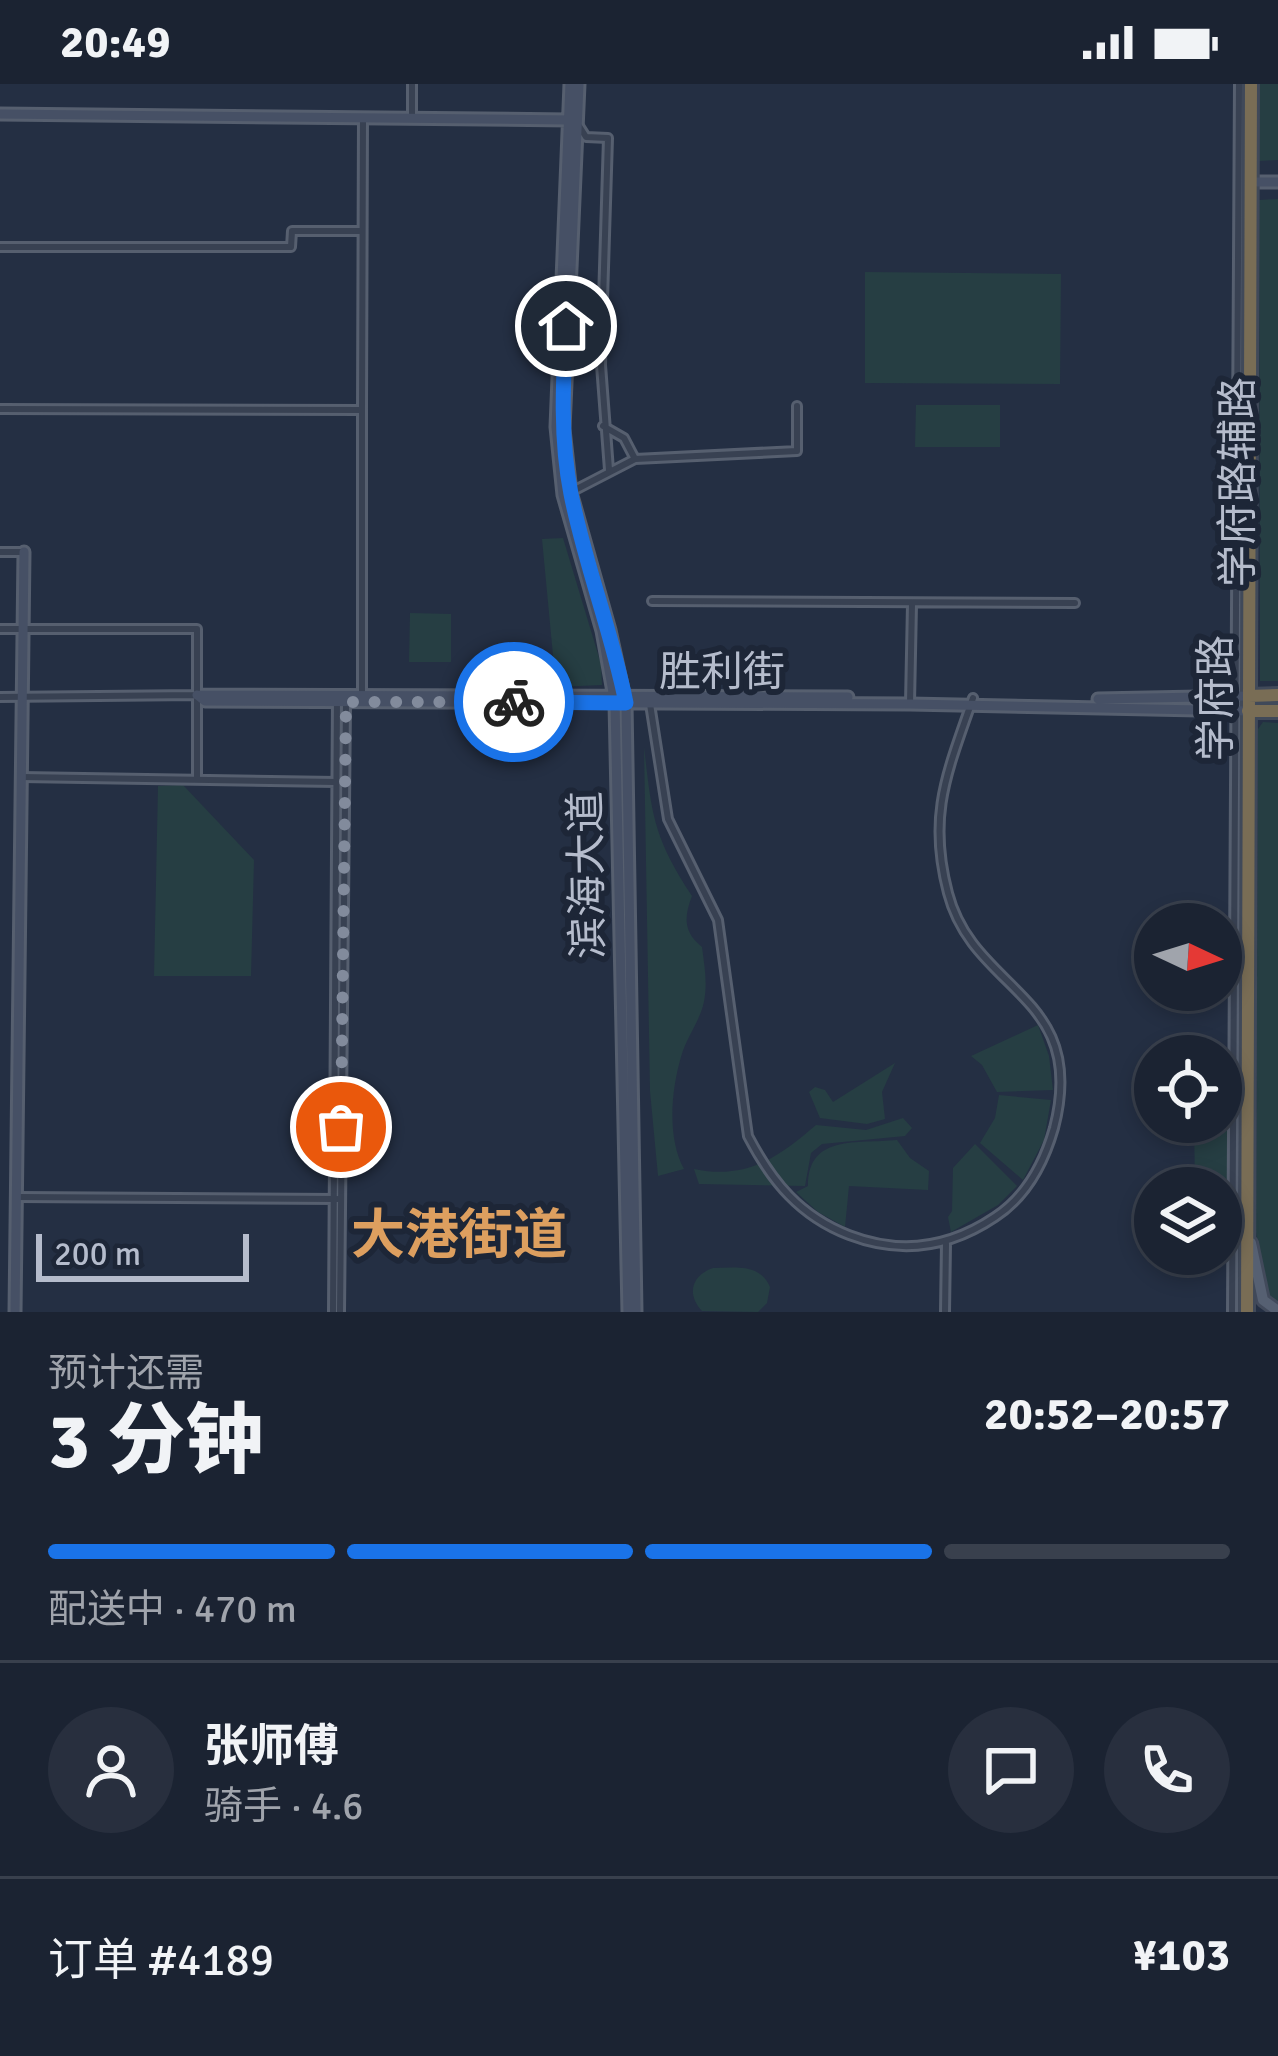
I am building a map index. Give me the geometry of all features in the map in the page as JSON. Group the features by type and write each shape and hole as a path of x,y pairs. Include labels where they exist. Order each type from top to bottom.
{"highway":[{"name":"学府路","path":"1246,1312 1242,703 1251,84"},
{"path":"1242,703 1278,695"},
{"path":"1242,703 1278,711"}],"main road":[{"path":"1247,1229 1264,1306 1278,1311"}],"street":[{"path":"412,84 412,117"},
{"name":"滨海大道","path":"570,84 573,121 563,397 571,492 620,700 635,1181 632,1312"},
{"name":"滨海大道","path":"579,84 555,381 558,459 562,495 620,700 632,1312"},
{"name":"学府路辅路","path":"1232,1312 1242,703 1238,84"},
{"path":"0,114 573,121 586,137 608,138 601,365 609,470"},
{"path":"362,698 363,117"},
{"path":"1251,182 1278,182"},
{"path":"0,247 291,248 292,231 362,231"},
{"path":"571,492 635,459 797,452 797,406"},
{"path":"0,410 362,410"},
{"path":"603,426 624,438 635,459"},
{"path":"0,552 26,552 18,1312"},
{"path":"652,602 1075,603"},
{"path":"910,701 912,604"},
{"path":"0,629 196,629 197,778"},
{"name":"胜利街","path":"0,697 1242,703"},
{"path":"337,1312 341,698"},
{"name":"胜利街","path":"620,700 650,704 910,701"},
{"path":"650,704 668,819 718,920 748,1136 765,1168 819,1223 875,1245 922,1248 946,1242 997,1216 1025,1190 1046,1155 1060,1104 1060,1058 1034,1004 1002,976 966,933 948,895 939,832 943,779 972,701"},
{"path":"24,777 341,782"},
{"path":"19,1197 337,1200"},
{"path":"945,1312 946,1242"}],"green space":[{"path":"1259,84 1278,84 1278,160 1259,161"},
{"path":"1278,199 1278,681 1260,681 1259,200"},
{"path":"865,272 1061,274 1060,384 865,383"},
{"path":"916,405 1000,405 1000,447 915,447"},
{"path":"563,538 601,664 602,685 556,687 542,539"},
{"path":"410,613 451,614 451,662 409,662"},
{"path":"1263,722 1278,723 1278,1308 1266,1297 1256,1232 1258,729"},
{"path":"644,747 656,825 692,896 687,924 702,947 706,983 701,1011 681,1057 673,1099 675,1143 684,1169 658,1176 650,1091"},
{"path":"183,785 254,860 251,976 154,976 158,786"},
{"path":"1038,1025 1049,1056 1053,1090 997,1092 982,1065 971,1056"},
{"path":"895,1063 882,1092 885,1119 867,1124 820,1118 809,1092 815,1087 825,1090 833,1102"},
{"path":"999,1095 1051,1100 1044,1140 1023,1180 980,1143 995,1118"},
{"path":"903,1118 912,1128 905,1136 822,1144 811,1153 805,1186 699,1184 694,1169 730,1171 760,1164 816,1125 866,1130"},
{"path":"897,1140 910,1158 929,1171 928,1190 849,1186 845,1227 796,1192 808,1186 816,1157 826,1150"},
{"path":"1194,1143 1229,1143 1228,1167 1195,1167"},
{"path":"975,1144 1017,1186 998,1205 951,1232 953,1168"},
{"path":"713,1268 746,1268 760,1274 770,1287 767,1303 758,1312 702,1311 694,1298 694,1286 700,1275"}],"way so far":[{"path":"341,1127 346,702 514,702"}],"district":[{"name":"大港街道","path":"459,1234"}],"route":[{"path":"514,702 626,703 571,492 563,397 566,326"}]}
